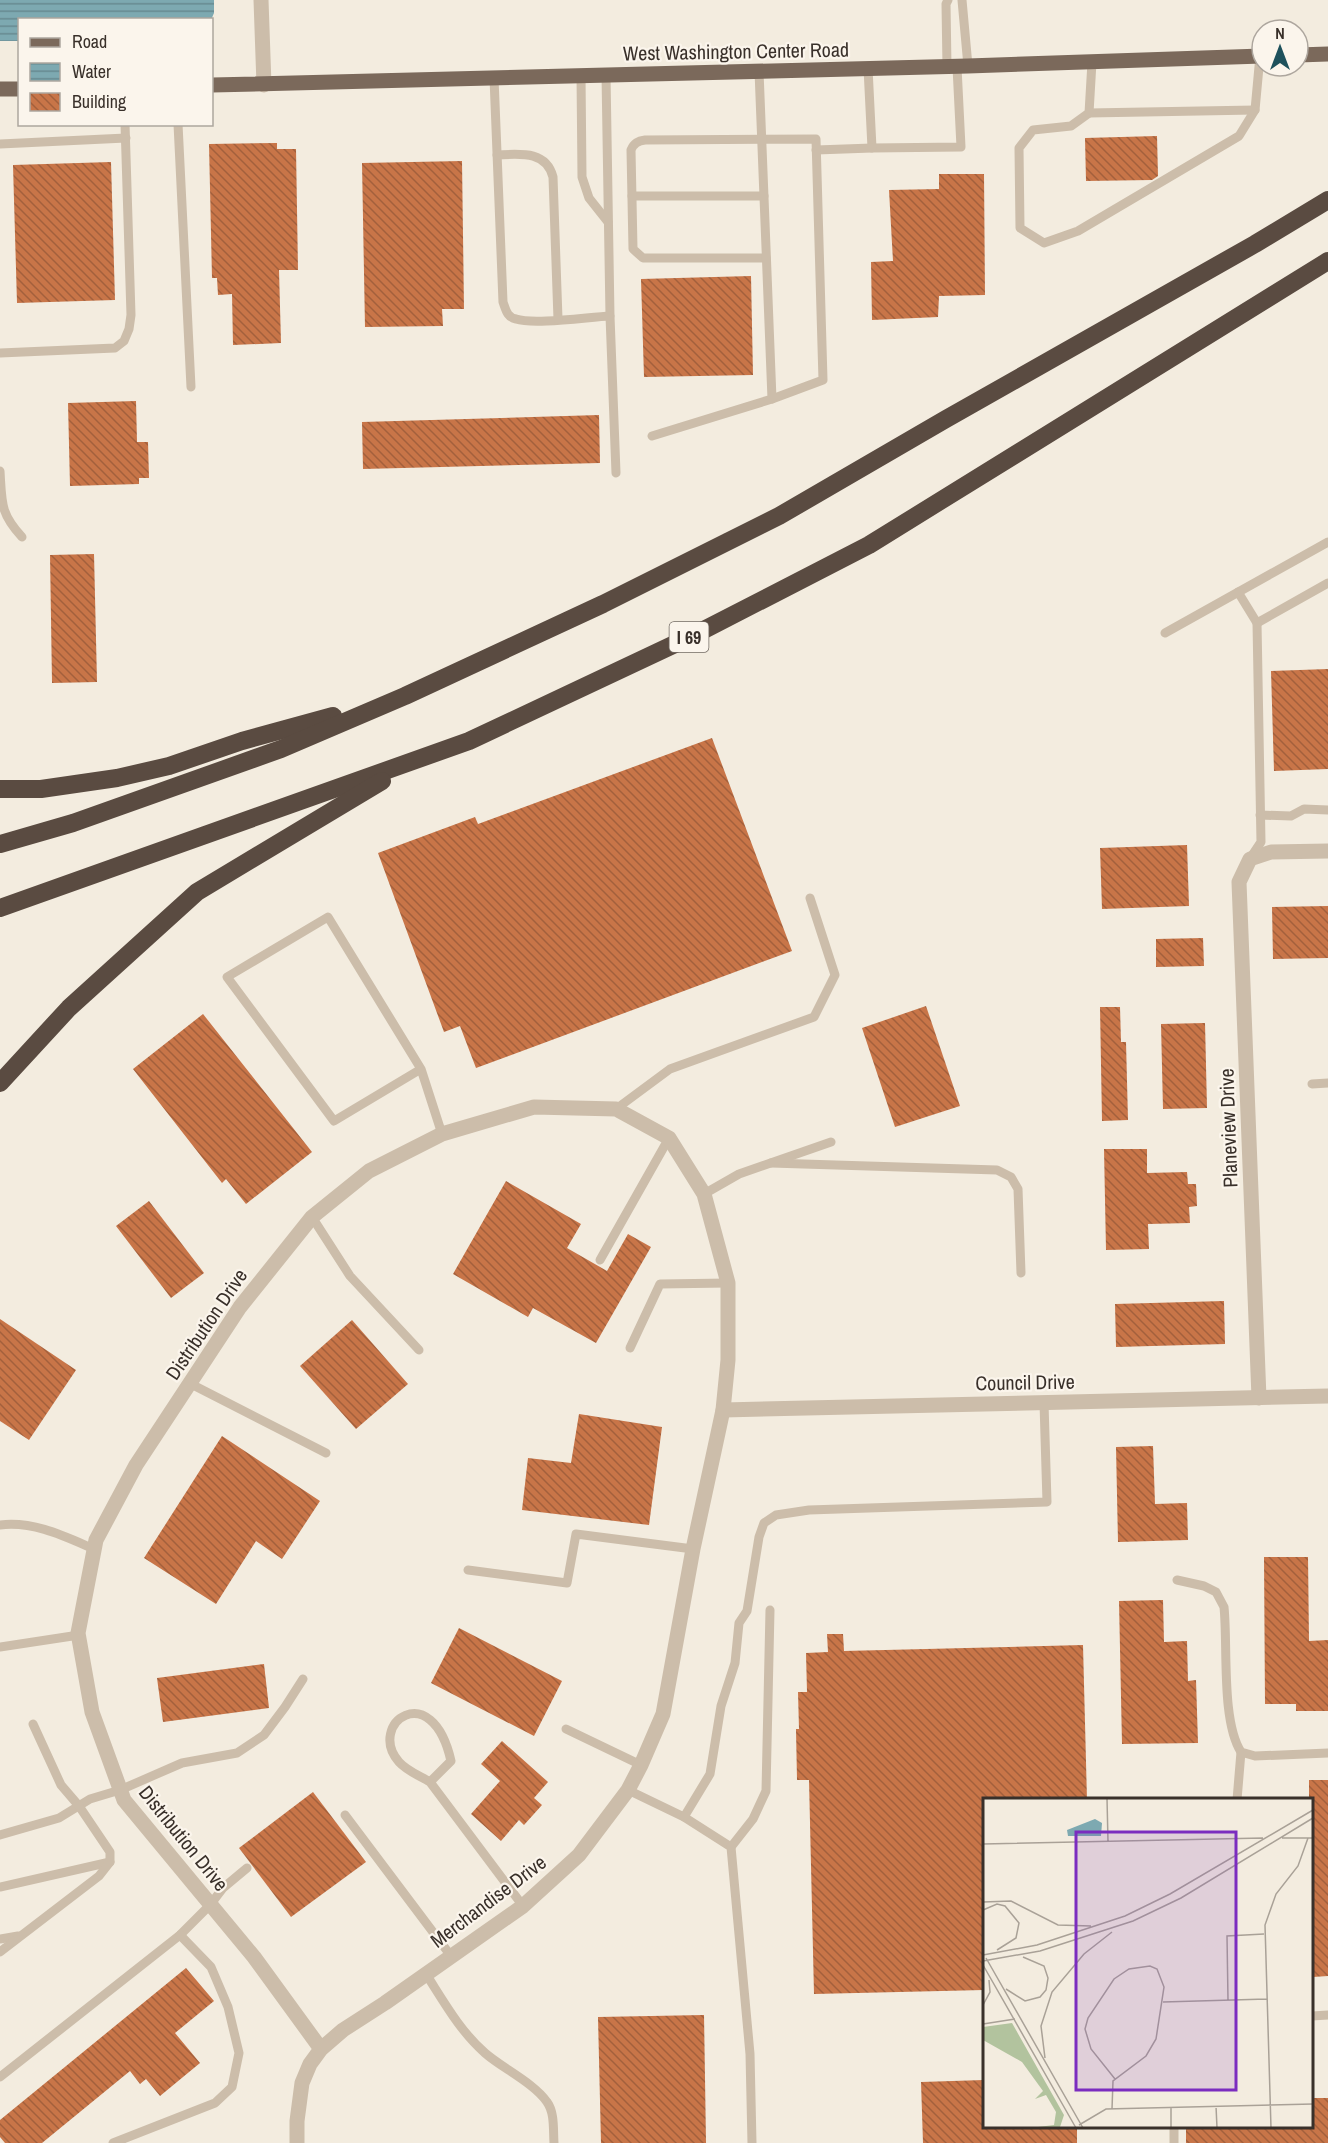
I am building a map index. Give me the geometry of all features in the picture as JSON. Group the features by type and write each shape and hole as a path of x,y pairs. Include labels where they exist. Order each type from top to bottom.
{"highway":[{"path":"0,844 73,823 270,753 405,696 603,604 779,516 1328,200"},
{"name":"I 69","path":"0,908 469,741 694,635 869,545 1328,261"},
{"path":"0,789 41,789 117,778 159,769 242,741 405,696"},
{"path":"0,1083 69,1008 197,892 419,759"}],"main road":[{"path":"1310,55 1328,54"},
{"name":"West Washington Center Road","path":"213,86 1250,56"},
{"path":"0,89 18,89"}],"street":[{"path":"261,0 264,85"},
{"path":"1250,859 1270,852 1328,851"},
{"name":"Planeview Drive","path":"1250,859 1239,882 1258,1398"},
{"name":"Distribution Drive","path":"321,2049 254,1958 124,1800 92,1712 79,1635 94,1549 96,1540 136,1465 240,1307 312,1217 369,1171 442,1134 534,1107 616,1109 669,1138 704,1194 728,1283 728,1360 723,1410"},
{"name":"Council Drive","path":"723,1410 1328,1396"},
{"name":"Merchandise Drive","path":"297,2143 297,2121 302,2083 310,2064 321,2049 343,2030 523,1906 579,1855 628,1790 663,1714 693,1549 723,1410"}],"lane":[{"path":"948,0 946,4 958,66"},
{"path":"816,150 961,147 958,66 962,0"},
{"path":"1089,113 1092,62"},
{"path":"868,68 872,148"},
{"path":"759,71 772,399"},
{"path":"581,75 582,177 589,198 608,222"},
{"path":"606,75 610,316 616,473"},
{"path":"494,78 503,302 507,314 515,319 531,321 610,316"},
{"path":"1255,110 1089,113 1071,126 1033,130 1019,148 1020,228 1044,243 1078,231 1239,136 1255,110 1259,78"},
{"path":"0,352 115,348 124,341 129,329 131,297 125,126"},
{"path":"178,126 191,387"},
{"path":"0,144 126,138"},
{"path":"652,436 772,399 823,380 816,139 638,141 633,145 631,150 633,249 643,258 766,258"},
{"path":"497,155 522,154 539,158 550,165 553,177 558,319"},
{"path":"632,196 764,196"},
{"path":"0,471 2,503 9,523 22,537"},
{"path":"1165,633 1328,542"},
{"path":"1257,623 1328,582"},
{"path":"1238,592 1257,623 1261,842 1250,859"},
{"path":"1260,815 1292,816 1304,809 1328,810"},
{"path":"616,1109 670,1070 814,1017 835,975 810,898"},
{"path":"421,1070 334,1121 227,977 328,917 421,1070 442,1134"},
{"path":"1312,1084 1328,1083"},
{"path":"600,1260 669,1138"},
{"path":"704,1194 739,1174 831,1142"},
{"path":"771,1163 997,1170 1011,1177 1018,1189 1021,1273"},
{"path":"312,1217 350,1276 419,1350"},
{"path":"630,1348 660,1284 728,1283"},
{"path":"191,1384 326,1453"},
{"path":"684,1817 710,1774 721,1706 735,1663 739,1623 747,1611 759,1537 764,1523 776,1515 809,1510 1047,1502 1044,1403"},
{"path":"0,1525 24,1525 50,1531 94,1549"},
{"path":"468,1570 567,1583 576,1534 693,1549"},
{"path":"1177,1580 1204,1586 1216,1592 1224,1607 1230,1720 1234,1742 1241,1752 1255,1756 1328,1753"},
{"path":"752,2143 749,2045 731,1847 753,1819 766,1791 770,1610"},
{"path":"0,1647 79,1635"},
{"path":"0,1835 59,1818 90,1799 120,1790 182,1763 237,1753 264,1735 303,1679"},
{"path":"430,1782 451,1761 447,1744 432,1720 415,1713 403,1716 393,1725 390,1741 393,1754 400,1763 430,1782 523,1906"},
{"path":"0,1952 99,1876 110,1862 110,1852 79,1806 61,1785 33,1724"},
{"path":"566,1729 641,1765"},
{"path":"1237,1798 1241,1752"},
{"path":"628,1790 684,1817 731,1847"},
{"path":"345,1815 451,1956"},
{"path":"0,1887 110,1862"},
{"path":"0,2077 180,1935 210,1905 223,1888 247,1868"},
{"path":"113,2143 215,2103 232,2087 239,2053 228,2007 211,1967 180,1935"},
{"path":"0,1939 20,1936"},
{"path":"426,1974 460,2027 485,2053 524,2080 548,2102 553,2119 554,2143"},
{"path":"1313,2016 1328,2015"}],"water":[{"path":"0,0 214,0 212,18 18,18 18,41 0,41"}],"building":[{"path":"1157,136 1158,176 1152,180 1086,181 1085,138"},
{"path":"277,143 277,149 296,149 298,270 279,270 281,343 233,345 232,294 218,295 217,278 212,278 209,144"},
{"path":"462,161 464,309 442,309 443,326 365,327 362,163"},
{"path":"111,162 115,300 17,303 13,165"},
{"path":"939,174 984,174 985,295 939,296 938,317 872,320 871,262 893,261 889,190 939,189"},
{"path":"751,276 753,375 644,377 641,279"},
{"path":"136,401 137,442 148,442 149,478 139,478 139,484 70,486 68,403"},
{"path":"599,415 600,463 363,469 362,422"},
{"path":"94,554 97,682 52,683 50,555"},
{"path":"1328,669 1328,769 1274,771 1271,671"},
{"path":"712,738 792,951 476,1068 460,1026 444,1032 378,853 475,817 478,824"},
{"path":"1187,845 1189,906 1102,909 1100,848"},
{"path":"1328,906 1328,958 1273,959 1272,907"},
{"path":"1203,938 1204,966 1156,967 1156,939"},
{"path":"926,1006 960,1106 895,1127 862,1028"},
{"path":"1100,1007 1120,1007 1121,1042 1126,1042 1128,1120 1102,1121"},
{"path":"203,1014 312,1152 246,1204 226,1179 222,1183 133,1069"},
{"path":"1205,1023 1207,1108 1163,1109 1161,1024"},
{"path":"1104,1149 1147,1149 1147,1173 1187,1172 1188,1184 1196,1184 1197,1206 1189,1207 1190,1223 1148,1224 1149,1249 1106,1250"},
{"path":"506,1181 581,1224 567,1248 607,1271 628,1234 651,1247 596,1343 533,1308 528,1317 453,1274"},
{"path":"149,1201 204,1273 171,1298 116,1226"},
{"path":"1224,1301 1225,1344 1116,1347 1115,1304"},
{"path":"0,1319 76,1370 29,1440 0,1421"},
{"path":"352,1320 408,1384 356,1429 300,1366"},
{"path":"579,1414 662,1427 649,1525 522,1510 528,1458 571,1463"},
{"path":"222,1436 320,1501 282,1559 256,1541 216,1604 144,1558"},
{"path":"1153,1446 1155,1504 1187,1503 1188,1540 1118,1542 1116,1447"},
{"path":"1264,1557 1308,1557 1309,1641 1328,1640 1328,1711 1296,1711 1296,1704 1265,1704"},
{"path":"1163,1600 1164,1642 1187,1641 1188,1681 1196,1680 1198,1743 1122,1744 1119,1601"},
{"path":"459,1628 562,1681 534,1736 431,1683"},
{"path":"827,1634 843,1634 844,1651 1083,1645 1087,1798 983,1798 983,1990 814,1994 809,1780 797,1780 796,1729 799,1729 798,1692 807,1692 806,1653 828,1652"},
{"path":"264,1664 269,1708 163,1722 157,1678"},
{"path":"502,1741 548,1782 534,1798 542,1805 524,1825 519,1820 501,1841 471,1814 500,1781 481,1764"},
{"path":"1309,1780 1328,1780 1328,1976 1313,1977 1313,1798 1309,1798"},
{"path":"313,1792 366,1862 291,1917 239,1848"},
{"path":"186,1968 214,2001 175,2033 200,2063 160,2096 146,2079 140,2084 130,2071 42,2143 5,2143 0,2137 0,2120"},
{"path":"704,2015 706,2143 601,2143 598,2017"},
{"path":"983,2080 983,2128 1077,2128 1077,2143 923,2143 921,2082"},
{"path":"1313,2098 1328,2098 1328,2143 1186,2143 1186,2128 1313,2128"}]}
